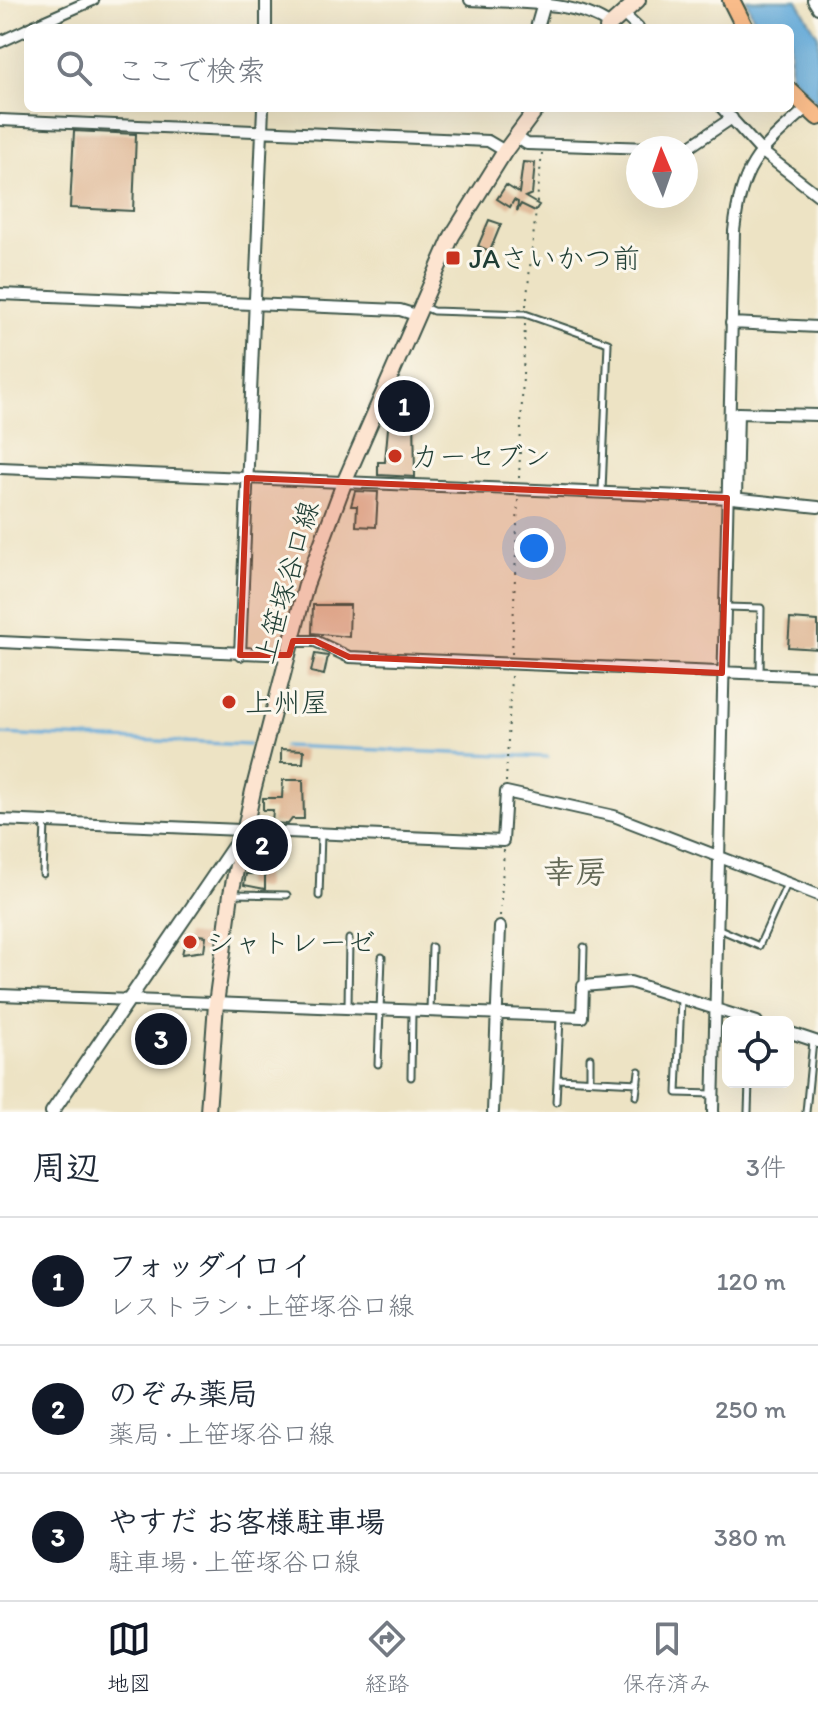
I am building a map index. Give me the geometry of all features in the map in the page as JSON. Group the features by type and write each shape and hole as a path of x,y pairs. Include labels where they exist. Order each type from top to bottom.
{"main road":[{"path":"611,24 638,0"},
{"path":"731,0 743,24"},
{"path":"794,95 812,113"},
{"name":"上笹塚谷口線","path":"208,1112 216,1004 231,894 306,585 344,483 452,236 505,151 534,112"}],"street":[{"path":"38,24 93,0"},
{"path":"266,0 266,24"},
{"path":"470,0 545,1 597,16 605,24"},
{"path":"813,0 818,8"},
{"path":"538,24 545,1"},
{"path":"622,13 634,24"},
{"path":"0,42 24,30"},
{"path":"240,655 263,112"},
{"path":"726,112 760,150 818,195"},
{"path":"713,1112 722,673 733,432 731,323 737,207 750,165 760,150 812,113"},
{"path":"698,144 732,118"},
{"path":"0,120 488,141 505,151"},
{"path":"515,136 527,144 626,147"},
{"path":"0,294 418,310"},
{"path":"731,323 818,327"},
{"path":"733,432 738,413 817,415"},
{"path":"0,468 731,498 818,507"},
{"path":"0,642 240,655 291,648 315,641 349,657 818,676"},
{"path":"0,820 503,841 506,792 594,810 818,895"},
{"path":"52,1112 245,830"},
{"path":"493,1112 500,927"},
{"path":"0,995 560,1018 582,1017 583,986 630,982 738,1016"},
{"path":"794,1034 815,1041"}],"lane":[{"path":"418,310 525,314 608,343 602,492"},
{"path":"725,607 761,608 760,674"},
{"path":"43,874 45,823"},
{"path":"319,896 321,833"},
{"path":"716,928 759,946 788,882"},
{"path":"231,894 287,895"},
{"path":"348,1009 349,939"},
{"path":"430,1013 432,947"},
{"path":"583,986 584,947"},
{"path":"378,1064 382,957"},
{"path":"682,998 677,1093 713,1094"},
{"path":"411,1077 412,1012"},
{"path":"556,1102 560,1018"},
{"path":"806,1112 807,1074 815,1041"},
{"path":"590,1058 590,1079"},
{"path":"636,1096 639,1071"},
{"path":"559,1079 638,1083"},
{"path":"748,1112 749,1088"}],"path":[{"path":"506,792 525,314 543,144"},
{"path":"500,927 503,841"}],"highlighted area":[{"path":"247,478 727,498 722,673 349,657 315,641 293,641 289,655 240,655"}],"water":[{"path":"746,0 797,0 818,36 818,104 794,78 794,24 756,24"}],"building":[{"path":"74,131 136,134 133,211 70,208"},
{"path":"523,162 535,163 532,194 525,197 539,205 535,211 521,204 517,211 518,202 514,200 510,207 497,199 506,185 519,193"},
{"path":"489,220 501,224 490,251 478,246"},
{"path":"401,400 420,400 419,413 414,412 415,477 378,475 378,462 385,462 389,417 400,418"},
{"path":"355,491 378,492 376,527 356,526 357,506 351,506"},
{"path":"313,605 350,605 349,637 312,633"},
{"path":"790,619 818,621 818,649 788,647"},
{"path":"315,654 328,656 324,675 311,672"},
{"path":"281,749 304,750 303,763 281,763"},
{"path":"283,780 303,780 304,819 292,819 288,824 272,823 273,810 263,810 263,798 282,798"},
{"path":"255,839 270,839 265,889 244,885 246,874 252,874"},
{"path":"187,934 206,936 204,951 182,954"}],"waterway":[{"path":"0,734 249,745"},
{"path":"284,746 548,757"}],"place":[{"name":"JAさいかつ前","path":"453,258"},
{"name":"フォッダイロイ","path":"404,406"},
{"name":"カーセブン","path":"395,456"},
{"name":"上州屋","path":"229,702"},
{"name":"のぞみ薬局","path":"262,845"},
{"name":"シャトレーゼ","path":"190,942"},
{"name":"やすだ お客様駐車場","path":"161,1039"}],"district":[{"name":"幸房","path":"575,872"}]}
